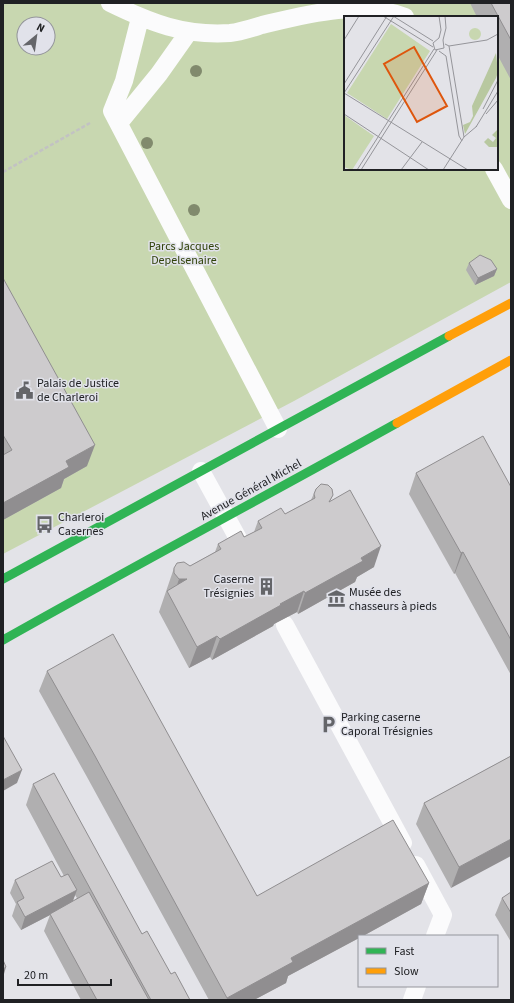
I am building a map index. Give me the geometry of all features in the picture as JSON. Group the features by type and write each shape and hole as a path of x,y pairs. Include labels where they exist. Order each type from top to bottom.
{"main road":[{"path":"3,579 511,303"},
{"name":"Avenue Général Michel","path":"3,640 156,554 227,518 511,360"}],"lane":[{"path":"110,3 140,18 188,33 231,33 325,10 371,7 392,11 403,16"},
{"path":"140,18 116,117 278,429"},
{"path":"116,117 159,74 188,33"},
{"path":"495,170 511,200"},
{"path":"201,471 246,553"},
{"path":"285,625 443,915 435,935"},
{"path":"412,1000 417,987"}],"path":[{"path":"3,172 116,117"}],"green space":[{"name":"Parcs Jacques Depelsenaire","path":"3,3 511,3 511,282 294,401 3,554"}],"building":[{"path":"491,3 511,3 511,40"},
{"path":"480,255 491,260 497,269 478,278 469,263"},
{"name":"Palais de Justice de Charleroi","path":"3,278 95,445 66,461 69,467 3,503 3,455 12,450 3,435"},
{"path":"483,436 511,487 511,640 463,552 461,553 416,473"},
{"name":"Caserne Trésignies","path":"321,484 328,485 332,489 333,495 329,502 350,490 381,546 361,558 363,561 305,593 304,591 220,639 217,636 197,647 167,591 187,579 179,579 174,573 174,568 177,563 184,562 190,566 221,549 218,544 241,531 244,537 262,528 258,521 281,508 285,514 315,498 314,494 316,489"},
{"path":"113,634 257,896 393,820 429,883 291,958 293,962 227,998 47,671"},
{"path":"3,736 22,770 3,780"},
{"path":"511,756 511,839 459,867 424,803"},
{"path":"54,773 142,934 147,931 171,974 175,972 190,1000 151,1000 33,784"},
{"path":"52,861 61,877 68,874 77,890 25,917 17,902 24,898 15,880"},
{"path":"89,892 149,1000 97,1000 50,914"},
{"path":"511,892 511,913 502,898"},
{"path":"3,960 6,967 3,969"}],"traffic: fast":[{"path":"3,579 449,336"},
{"path":"3,640 397,423"}],"traffic: slow":[{"path":"449,336 511,303"},
{"path":"397,423 511,360"}],"place":[{"name":"Palais de Justice de Charleroi","path":"24,390"},
{"name":"Charleroi Casernes","path":"45,524"},
{"name":"Caserne Trésignies","path":"267,586"},
{"name":"Musée des chasseurs à pieds","path":"336,599"},
{"name":"Parking caserne Caporal Trésignies","path":"328,724"}]}
